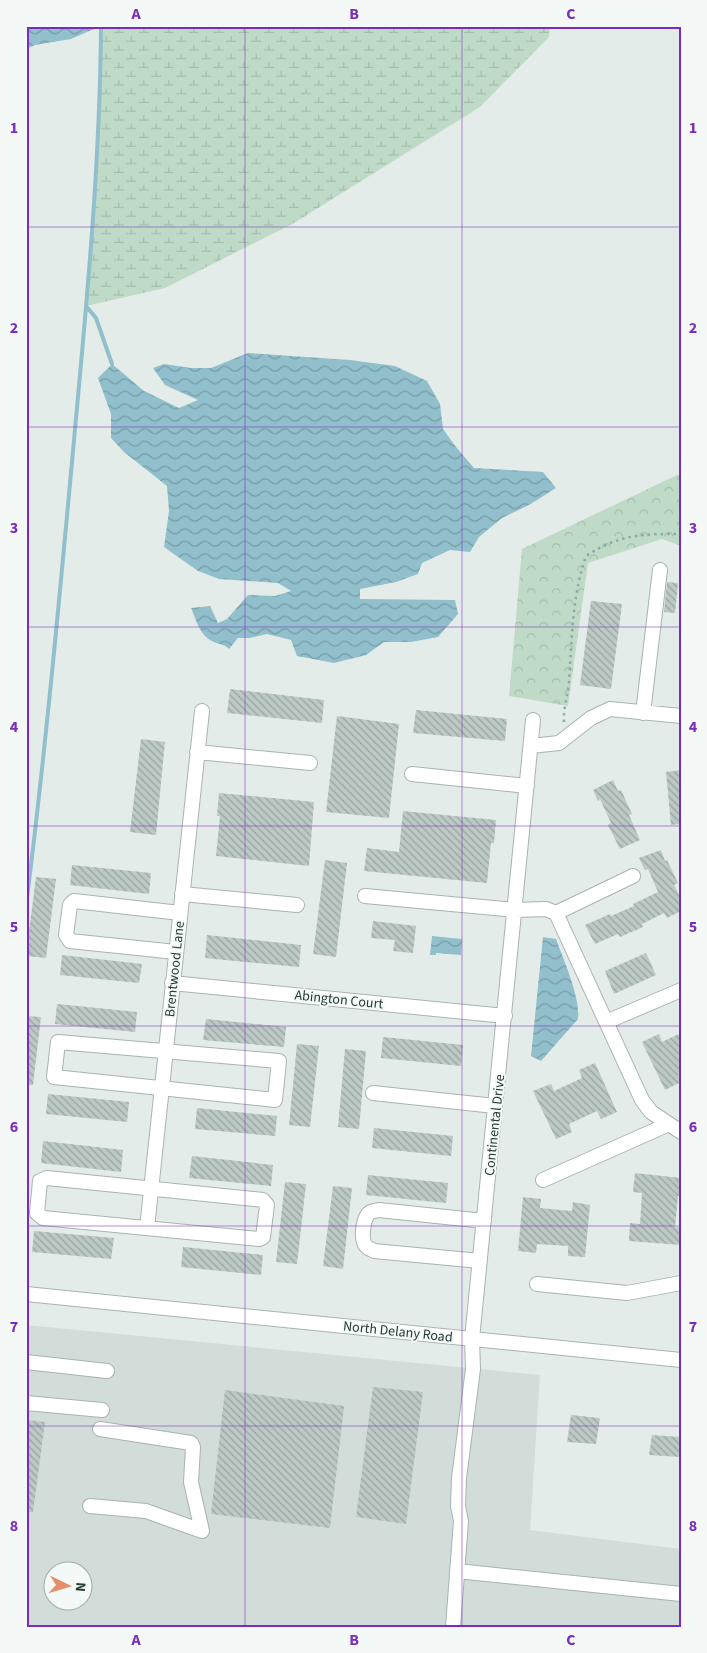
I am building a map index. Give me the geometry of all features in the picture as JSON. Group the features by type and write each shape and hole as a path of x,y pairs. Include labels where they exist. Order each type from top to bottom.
{"street":[{"path":"643,713 660,570"},
{"path":"531,746 559,743 591,718 610,709 681,716"},
{"name":"Brentwood Lane","path":"147,1228 202,711"},
{"name":"Continental Drive","path":"453,1627 461,1521 458,1506 459,1478 473,1369 472,1339 533,720"},
{"path":"198,752 310,763"},
{"path":"412,774 527,786"},
{"path":"556,913 633,876"},
{"path":"182,894 297,905"},
{"path":"365,896 515,910 546,909 556,913 642,1100 651,1112 681,1132"},
{"path":"176,952 70,941 66,935 70,905 74,902 180,913"},
{"name":"Abington Court","path":"172,983 505,1016"},
{"path":"606,1022 681,990"},
{"path":"58,1042 279,1061 275,1100 161,1088 54,1077 58,1042"},
{"path":"373,1093 495,1106"},
{"path":"543,1180 669,1124"},
{"path":"47,1178 151,1188 263,1200 267,1205 263,1237 259,1240 147,1228 43,1218 37,1213 40,1181 47,1178"},
{"path":"480,1261 374,1251 364,1243 364,1222 368,1214 379,1210 484,1221"},
{"path":"537,1284 627,1293 681,1283"},
{"name":"North Delany Road","path":"26,1294 681,1360"},
{"path":"26,1362 107,1371"},
{"path":"26,1403 102,1410"},
{"path":"90,1506 146,1511 202,1531 191,1482 193,1447 191,1443 100,1429"},
{"path":"457,1571 681,1594"}],"path":[{"path":"566,737 564,716 569,680 575,602 580,572 586,556 609,542 623,538 646,534 681,534"}],"shaded area":[{"path":"26,1325 540,1375 530,1530 681,1549 681,1627 26,1627"}],"green space":[{"path":"101,26 550,26 549,37 480,107 294,223 165,288 86,306 100,101"},
{"path":"677,475 681,475 681,546 662,539 588,563 568,706 509,696 522,549"}],"water":[{"path":"26,26 101,26 71,39 35,45 26,49"},
{"path":"248,353 350,360 395,366 427,381 440,404 443,429 474,468 543,472 556,488 529,505 502,518 479,537 470,552 450,550 422,563 418,574 396,582 360,589 360,599 455,600 458,614 438,637 411,642 384,642 366,655 334,663 297,656 291,640 267,634 250,638 238,638 229,649 209,639 202,632 191,608 210,606 218,623 227,619 248,595 275,596 291,591 278,583 219,579 198,571 164,547 169,511 167,486 124,452 111,438 111,414 98,378 112,364 144,391 179,408 198,400 165,385 153,368 164,364 191,368 211,368"},
{"path":"432,936 462,939 461,955 436,953 436,955 430,955"},
{"path":"543,937 556,939 571,979 577,1001 578,1019 541,1061 531,1056"}],"building":[{"path":"667,582 678,583 675,613 664,612"},
{"path":"591,601 622,604 611,689 580,685"},
{"path":"230,689 324,700 322,723 227,713"},
{"path":"416,710 507,719 505,741 413,733"},
{"path":"337,716 399,724 389,818 326,812"},
{"path":"141,739 165,742 156,835 130,832"},
{"path":"681,770 681,824 671,825 666,772"},
{"path":"613,780 618,791 621,790 632,814 629,815 640,840 620,849 608,825 611,823 600,799 598,801 593,790"},
{"path":"219,793 314,802 309,866 216,856 220,816 217,816"},
{"path":"403,811 496,820 494,843 491,843 487,883 364,871 367,848 399,852"},
{"path":"661,850 678,883 674,885 681,899 681,911 667,918 664,913 642,924 643,927 620,937 618,934 595,944 585,925 634,906 633,904 658,892 648,869 645,870 639,858"},
{"path":"325,860 347,863 336,957 313,954"},
{"path":"72,865 151,873 149,894 70,885"},
{"path":"36,877 56,879 46,958 26,956"},
{"path":"373,921 416,926 413,953 393,951 395,940 371,938"},
{"path":"207,935 301,945 299,967 205,958"},
{"path":"646,953 656,975 614,994 605,971"},
{"path":"62,955 142,964 139,983 60,975"},
{"path":"57,1004 137,1012 135,1032 55,1024"},
{"path":"26,1016 41,1017 33,1085 26,1085"},
{"path":"206,1019 286,1027 284,1047 203,1040"},
{"path":"681,1033 681,1073 678,1075 681,1082 665,1090 642,1042 659,1034 662,1042"},
{"path":"383,1037 463,1045 461,1066 381,1058"},
{"path":"297,1044 319,1046 310,1127 289,1125"},
{"path":"345,1049 366,1051 359,1129 338,1127"},
{"path":"595,1063 617,1112 601,1119 597,1111 569,1124 572,1132 556,1139 533,1091 551,1084 554,1091 582,1078 579,1070"},
{"path":"48,1094 129,1102 127,1122 46,1114"},
{"path":"197,1108 277,1116 275,1136 195,1129"},
{"path":"374,1128 453,1136 451,1156 372,1148"},
{"path":"43,1141 123,1150 121,1172 41,1163"},
{"path":"192,1156 273,1165 271,1186 189,1178"},
{"path":"635,1173 681,1178 681,1196 678,1196 675,1227 681,1228 681,1245 629,1241 630,1223 640,1224 642,1193 633,1192"},
{"path":"368,1175 448,1183 446,1203 366,1195"},
{"path":"285,1182 306,1184 297,1264 276,1262"},
{"path":"333,1186 352,1188 343,1269 323,1266"},
{"path":"523,1197 541,1199 540,1208 572,1211 573,1202 590,1205 585,1257 568,1256 568,1246 537,1244 536,1253 518,1251"},
{"path":"34,1231 114,1238 111,1259 32,1252"},
{"path":"183,1247 263,1255 261,1275 181,1267"},
{"path":"373,1387 423,1392 406,1524 356,1517"},
{"path":"225,1390 344,1406 330,1528 211,1514"},
{"path":"571,1415 600,1418 596,1444 567,1442"},
{"path":"26,1420 45,1422 33,1512 26,1512"},
{"path":"652,1435 681,1437 681,1457 649,1455"}],"waterway":[{"path":"26,906 68,508 87,292 98,132 101,26"},
{"path":"86,306 96,318 112,364"}]}
